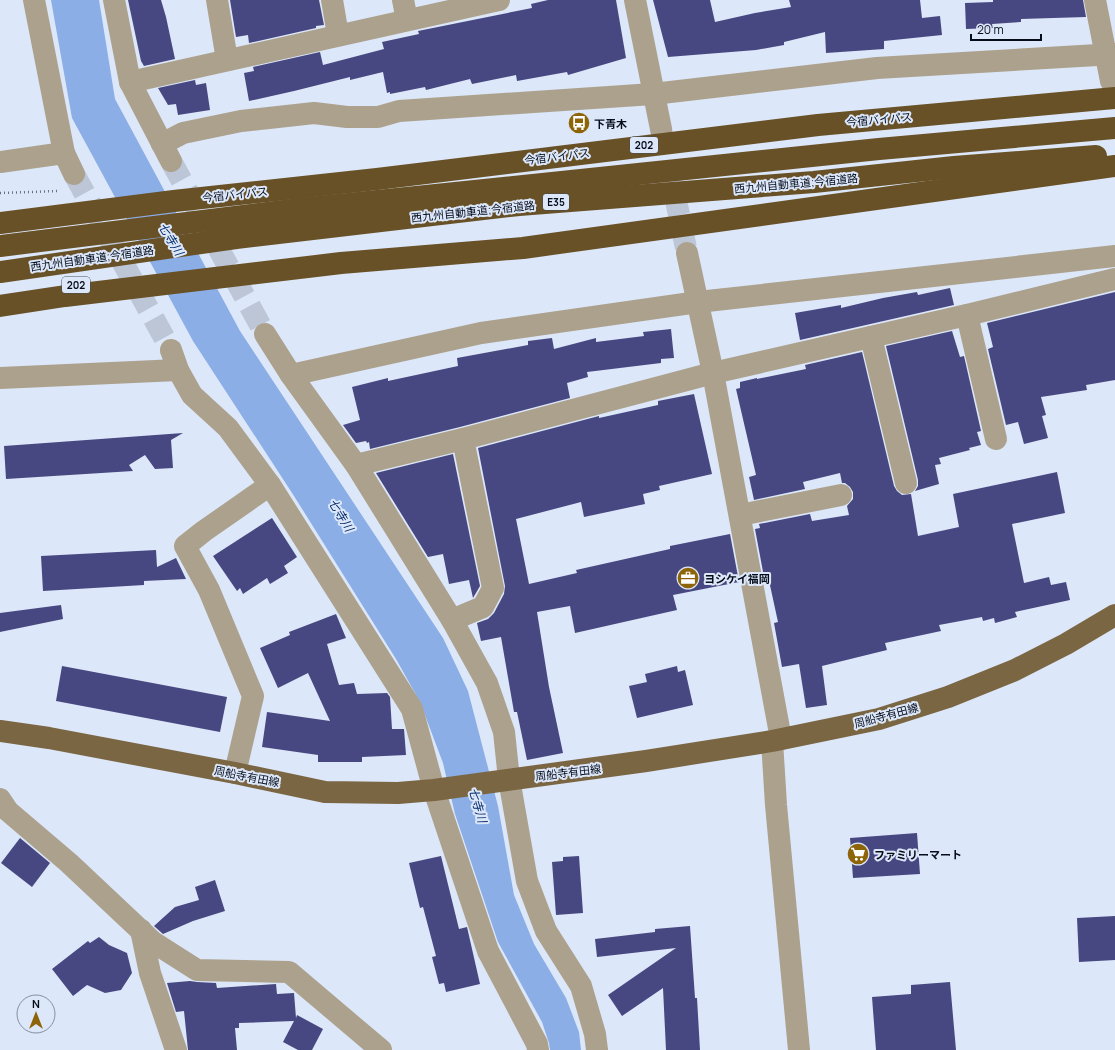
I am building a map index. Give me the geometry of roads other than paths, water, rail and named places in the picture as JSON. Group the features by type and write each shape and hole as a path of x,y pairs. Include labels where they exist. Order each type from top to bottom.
{"highway":[{"name":"今宿バイパス","path":"0,223 174,201 377,179 1113,89"},
{"name":"西九州自動車道;今宿道路","path":"0,246 300,209 541,183 879,149 1115,128"},
{"name":"西九州自動車道;今宿道路","path":"0,272 236,238 519,205 814,182 962,166 1115,154"},
{"path":"0,306 65,296 341,263 522,248 1115,166"},
{"name":"202","path":"0,293 748,208 1115,181"},
{"path":"0,227 126,230"}],"main road":[{"name":"周船寺有田線","path":"0,731 56,739 235,773 325,792 398,793 434,790 646,761 777,740 879,719 948,697 1021,667 1066,644 1115,615"}],"street":[{"path":"34,0 64,153 74,174"},
{"path":"114,0 130,82 166,152 183,133 241,122 314,113 347,117 378,117 399,111 653,94 877,68 1110,54"},
{"path":"217,0 227,60"},
{"path":"332,0 338,35"},
{"path":"130,82 338,35 405,10 499,0"},
{"path":"635,0 661,129"},
{"path":"1095,0 1110,54 1113,89"},
{"path":"0,162 64,153"},
{"path":"687,254 714,373 740,515 777,740 776,805 799,1050"},
{"path":"291,375 480,333 698,302 1115,256"},
{"path":"356,465 463,439 714,373 967,315 1115,279"},
{"path":"967,315 996,439"},
{"path":"265,334 291,375 356,465 452,620 487,683 504,732 509,779 527,881 546,931 581,986 595,1034 597,1050"},
{"path":"871,337 906,483"},
{"path":"0,378 174,360 192,395 228,428 270,486 412,709 434,790 488,951 537,1044 538,1050"},
{"path":"452,620 483,607 493,588 463,439"},
{"path":"235,773 253,696 209,590 185,546 204,531 270,486"},
{"path":"740,515 841,496"},
{"path":"0,800 8,811 7,822 69,862 153,942 197,970 289,972 381,1050"},
{"path":"141,930 150,973 176,1050"}],"water":[{"name":"七寺川","path":"51,0 99,0 115,99 240,331 443,638 468,691 498,806 514,895 534,944 566,998 579,1032 581,1050 550,1050 542,1022 498,942 455,814 443,763 420,702 396,659 294,496 193,341 72,118"}],"tunnel":[{"path":"661,129 687,253"},
{"path":"171,161 265,334"},
{"path":"74,174 171,350"}],"place":[{"name":"下青木","path":"579,123"},
{"name":"ヨシケイ福岡","path":"688,578"},
{"name":"ファミリーマート","path":"858,854"}]}
